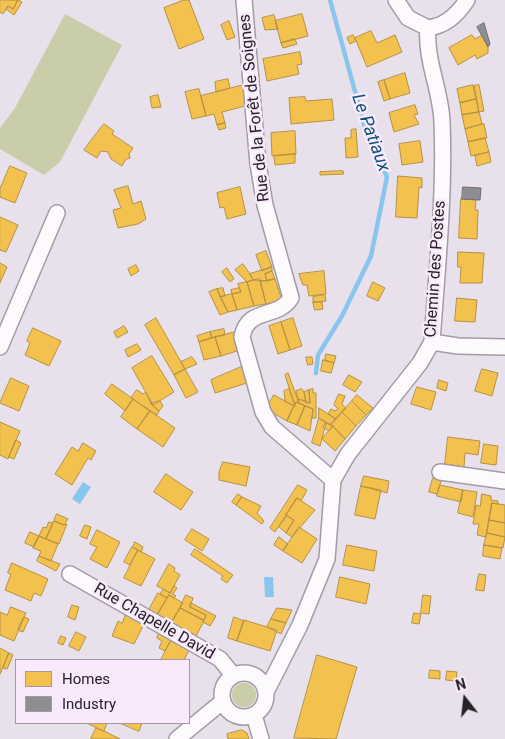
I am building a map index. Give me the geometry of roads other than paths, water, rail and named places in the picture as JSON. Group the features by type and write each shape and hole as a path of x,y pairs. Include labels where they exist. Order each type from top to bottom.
{"street":[{"name":"Rue de la Forêt de Soignes","path":"244,0 261,181 277,252 291,298 286,306 249,319 244,326 242,337 263,412 272,427 334,480"},
{"path":"396,0 408,18 428,28 439,27 459,12 467,0"},
{"name":"Chemin des Postes","path":"266,692 300,625 327,559 334,480 348,454 420,363 432,342 443,183 442,128 427,44 428,28"},
{"path":"0,347 57,213"},
{"path":"432,342 458,346 505,347"},
{"path":"440,472 505,481"},
{"name":"Rue Chapelle David","path":"70,574 220,660 233,675"},
{"path":"254,675 281,663"},
{"path":"244,672 254,675 263,682 266,701 254,715 238,717 227,707 223,686 233,675 244,672"},
{"path":"183,735 227,707"},
{"path":"254,715 261,739"}],"water":[{"path":"83,482 91,487 80,504 72,499"},
{"path":"264,577 273,577 274,597 265,597"}],"waterway":[{"name":"Le Patiaux","path":"316,373 318,355 342,316 371,256 387,177 365,128 330,0"}]}
